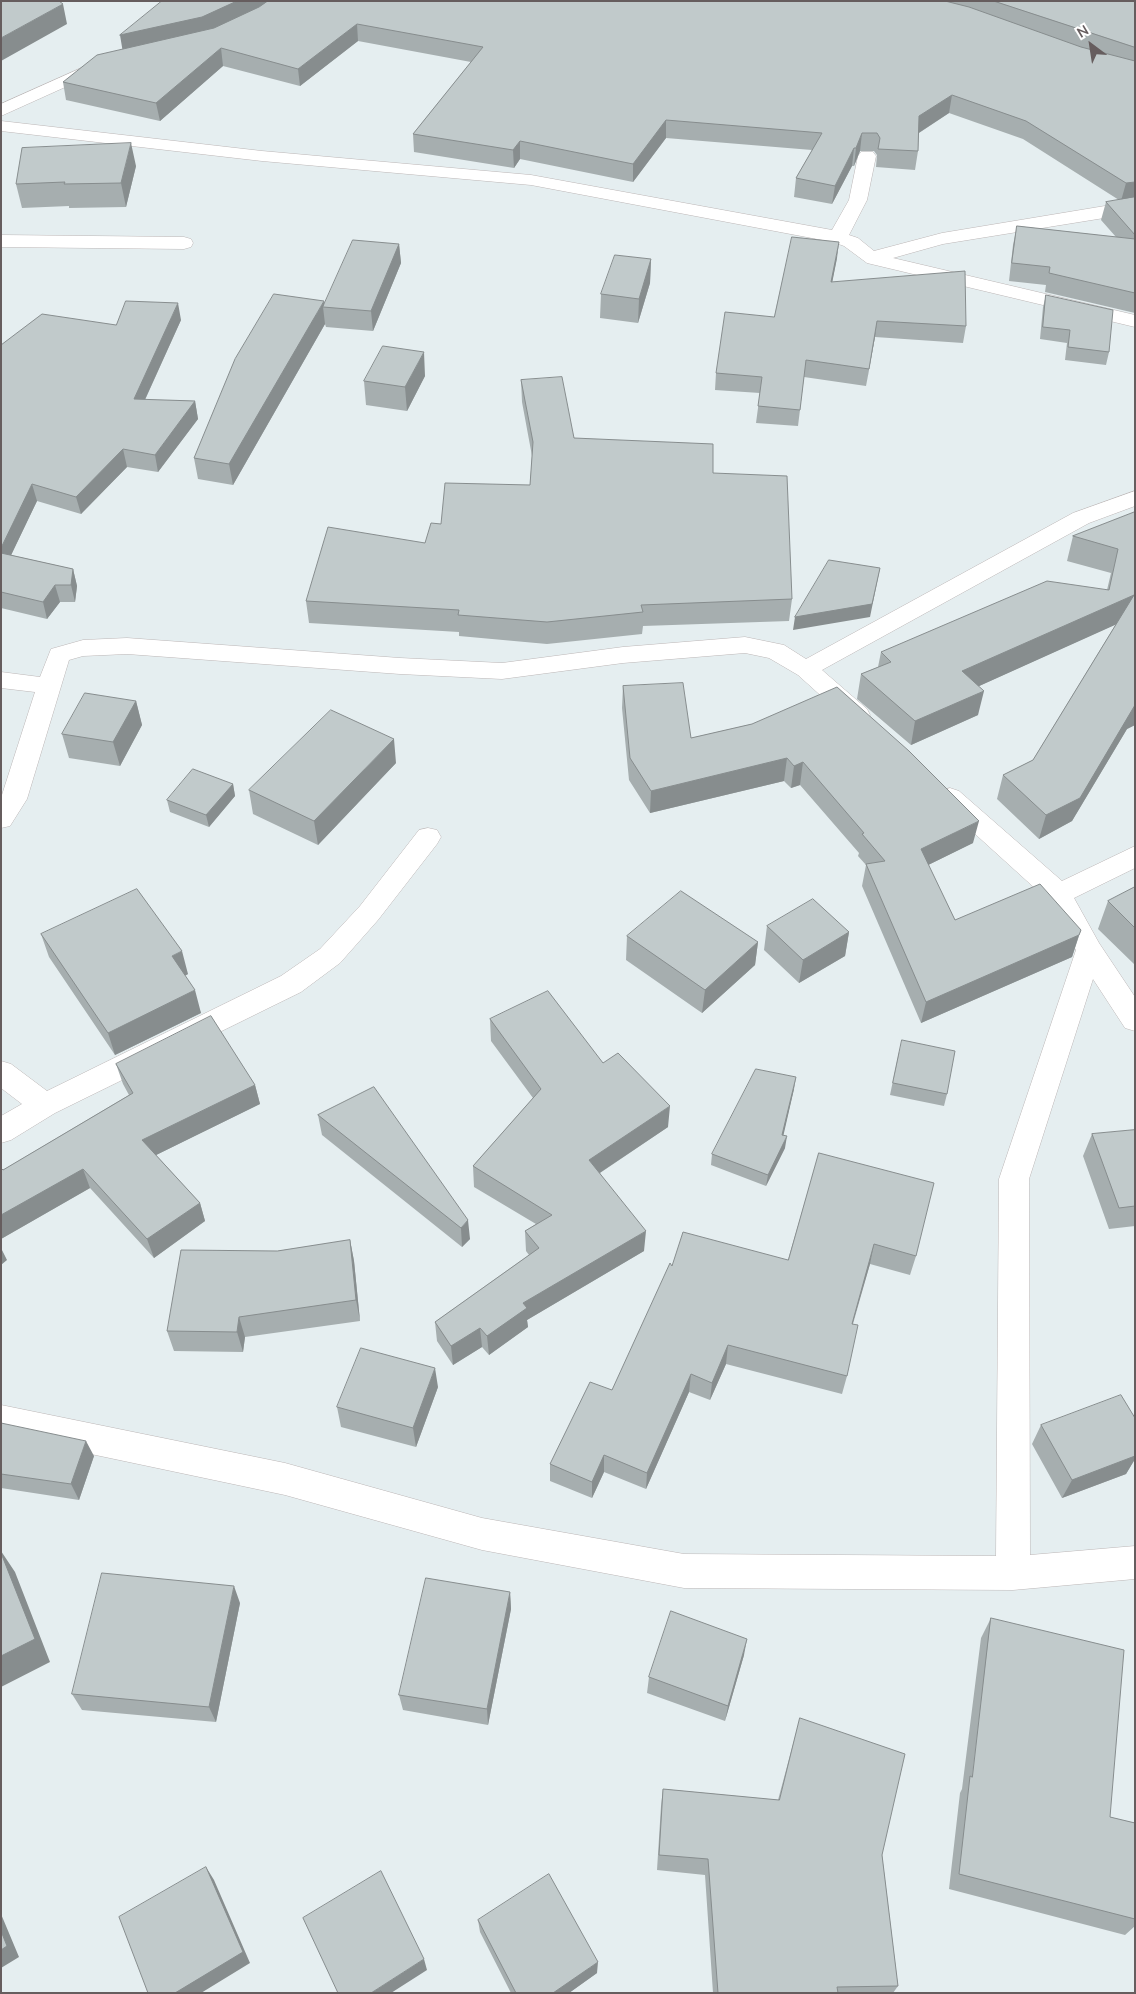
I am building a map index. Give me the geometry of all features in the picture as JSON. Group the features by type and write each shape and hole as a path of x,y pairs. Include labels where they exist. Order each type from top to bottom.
{"street":[{"path":"1,111 94,67 112,63"},
{"path":"1,126 262,156 531,180 838,237 850,242 871,258 1135,321"},
{"path":"838,237 858,200 867,156"},
{"path":"871,258 942,239 1135,207"},
{"path":"1,241 184,243"},
{"path":"806,669 1081,518 1135,498"},
{"path":"1,819 14,799 59,655 83,648 127,646 400,666 502,671 623,655 745,645 776,651 806,669 873,728"},
{"path":"1,680 49,686"},
{"path":"932,781 1059,894 1089,950 1135,1020"},
{"path":"1,1131 45,1105 291,984 330,956 369,913 428,837"},
{"path":"1059,894 1135,856"},
{"path":"1013,1573 1014,1179 1089,950"},
{"path":"1,1072 45,1105"},
{"path":"1,1420 285,1479 482,1534 684,1571 1013,1573 1135,1562"}],"building":[{"path":"1,1 59,1 63,4 1,38"},
{"path":"162,1 237,1 202,17 120,35"},
{"path":"268,1 945,1 969,7 1081,47 1135,61 1135,182 1126,183 1026,121 952,95 919,116 918,151 878,149 880,138 877,133 862,133 835,186 796,178 822,133 666,120 633,164 520,141 513,150 413,134 483,47 357,24 298,69 221,48 156,103 63,82 97,55 214,28"},
{"path":"994,1 1135,1 1135,47"},
{"path":"131,143 121,183 64,184 65,182 16,184 22,148"},
{"path":"1135,197 1135,235 1106,202"},
{"path":"1017,226 1135,239 1135,293 1049,273 1050,267 1012,263"},
{"path":"792,237 839,242 831,282 965,271 966,326 877,321 869,369 806,360 800,410 758,406 762,377 716,373 725,312 774,317"},
{"path":"353,240 399,244 371,311 323,307"},
{"path":"615,255 651,259 639,299 601,294"},
{"path":"274,294 324,301 229,464 194,458 235,359"},
{"path":"1046,295 1113,310 1109,352 1068,347 1070,330 1043,327"},
{"path":"126,301 178,303 134,399 195,401 155,455 123,449 76,497 32,484 1,548 1,345 42,314 116,325"},
{"path":"383,346 424,352 405,387 364,381"},
{"path":"562,377 574,438 713,444 713,473 787,476 792,599 641,605 643,612 547,622 458,615 459,610 306,601 328,527 425,543 431,523 441,524 445,483 530,485 533,442 521,380"},
{"path":"1135,512 1135,705 1080,798 1046,815 1003,775 1033,760 1134,595 962,671 984,691 915,721 861,674 891,662 881,652 1047,581 1109,590 1118,549 1073,536"},
{"path":"1,553 73,569 71,585 55,585 43,602 1,592"},
{"path":"829,560 880,568 872,604 795,617"},
{"path":"683,683 691,738 752,724 837,687 909,751 979,821 921,849 955,920 1040,884 1081,930 1079,935 926,1002 866,864 885,861 862,834 864,833 803,762 794,766 787,758 651,791 630,758 623,686"},
{"path":"85,693 136,701 113,742 62,734"},
{"path":"331,710 394,739 314,821 249,790"},
{"path":"193,769 233,784 206,815 167,800"},
{"path":"1135,887 1135,928 1108,901"},
{"path":"137,889 182,951 172,956 195,990 108,1033 41,934"},
{"path":"681,891 758,942 705,990 627,936"},
{"path":"813,899 849,932 803,960 767,926"},
{"path":"548,991 603,1063 618,1053 670,1106 589,1160 646,1231 523,1303 527,1308 487,1336 480,1328 451,1346 435,1322 539,1248 525,1231 552,1215 473,1166 541,1089 490,1019"},
{"path":"211,1016 255,1085 142,1140 200,1203 147,1239 83,1169 1,1215 1,1168 3,1170 133,1093 116,1064"},
{"path":"902,1040 955,1051 947,1094 893,1083"},
{"path":"756,1069 796,1077 782,1135 787,1136 768,1175 712,1154"},
{"path":"374,1087 468,1220 461,1228 318,1115"},
{"path":"1135,1130 1135,1206 1119,1208 1092,1134"},
{"path":"819,1153 934,1183 916,1256 874,1244 852,1324 858,1325 847,1376 728,1345 712,1383 691,1374 647,1473 604,1455 592,1482 550,1464 590,1382 612,1390 670,1263 672,1266 683,1232 788,1260"},
{"path":"350,1240 356,1300 239,1317 237,1332 167,1331 181,1250 277,1251"},
{"path":"361,1348 435,1368 413,1428 337,1407"},
{"path":"1121,1395 1135,1418 1135,1456 1072,1480 1041,1425"},
{"path":"1,1423 86,1441 71,1484 1,1474"},
{"path":"1,1553 35,1639 1,1656"},
{"path":"102,1573 234,1586 209,1707 72,1694"},
{"path":"426,1578 510,1592 487,1709 399,1695"},
{"path":"671,1611 747,1639 728,1706 649,1677"},
{"path":"991,1618 1124,1650 1110,1817 1135,1823 1135,1919 959,1874"},
{"path":"800,1718 905,1754 882,1855 898,1986 837,1987 838,1993 718,1993 708,1859 659,1855 663,1789 779,1800"},
{"path":"206,1867 243,1952 175,1993 148,1993 119,1917"},
{"path":"381,1871 424,1959 371,1993 338,1993 303,1918"},
{"path":"549,1874 598,1962 553,1993 516,1993 478,1920"},
{"path":"1,1931 7,1946 1,1950"}]}
